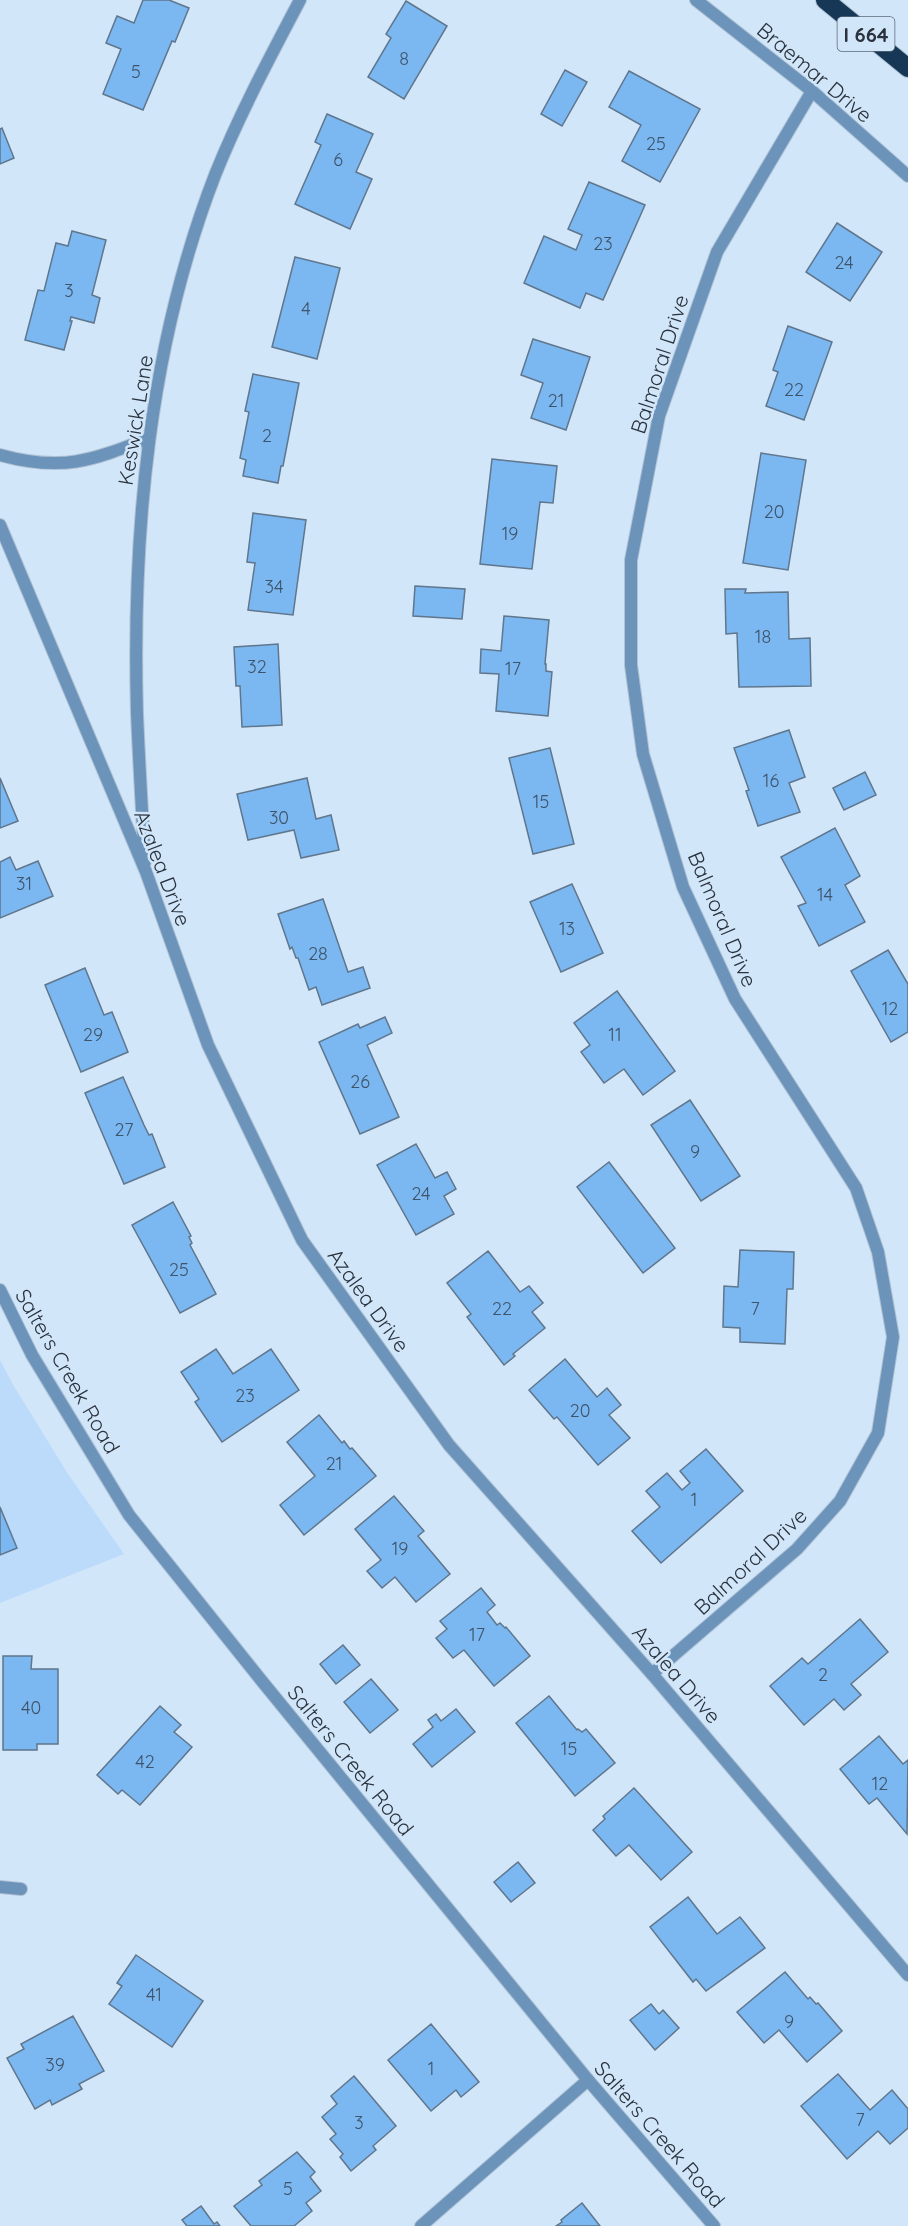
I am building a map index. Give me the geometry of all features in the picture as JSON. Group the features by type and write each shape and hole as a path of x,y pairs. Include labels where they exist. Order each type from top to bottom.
{"highway":[{"name":"I 664","path":"825,0 908,68"}],"street":[{"name":"Keswick Lane","path":"146,872 137,713 136,638 141,506 149,438 173,312 190,249 215,175 256,83 300,0"},
{"name":"Braemar Drive","path":"696,0 812,91 908,176"},
{"name":"Balmoral Drive","path":"652,1674 797,1549 840,1501 878,1433 893,1337 878,1252 856,1188 735,999 683,887 643,754 631,665 631,560 659,416 717,252 812,91"},
{"path":"0,454 44,464 65,464 86,461 149,438"},
{"name":"Azalea Drive","path":"0,525 146,872 208,1045 302,1240 449,1445 652,1674 908,1975"},
{"name":"Salters Creek Road","path":"0,1290 32,1355 129,1515 268,1689 588,2080 714,2226"},
{"path":"0,1887 21,1889"},
{"path":"421,2226 588,2080"}],"shaded area":[{"path":"0,1360 68,1474 124,1554 0,1603"}],"building":[{"path":"143,0 169,0 189,8 175,42 172,41 143,110 103,94 121,49 106,43 117,16 134,23"},
{"path":"406,1 447,26 404,99 368,77 391,38 386,34"},
{"path":"565,70 587,82 562,126 541,114"},
{"path":"629,71 700,109 660,182 622,161 641,125 609,107"},
{"path":"327,114 373,134 356,172 372,179 350,229 295,204 321,145 315,142"},
{"path":"2,128 14,158 0,164 0,129"},
{"path":"589,182 645,205 603,300 586,293 580,308 524,283 544,236 576,250 582,235 568,229"},
{"path":"837,223 882,252 850,301 806,272"},
{"path":"72,231 106,240 92,295 100,298 94,323 71,317 70,321 72,321 64,350 25,340 38,290 44,291 56,243 68,246"},
{"path":"295,257 340,268 317,359 272,347"},
{"path":"788,326 832,342 804,420 766,406 778,372 773,370"},
{"path":"533,339 590,357 566,430 531,418 543,383 521,375"},
{"path":"253,374 299,383 278,483 243,476 246,460 240,458 249,412 245,411"},
{"path":"761,453 806,460 788,570 743,563"},
{"path":"492,459 557,466 553,503 540,502 532,569 480,564"},
{"path":"253,513 306,520 293,615 248,610 255,563 247,562"},
{"path":"415,586 465,589 462,619 413,616"},
{"path":"725,589 746,589 745,593 788,592 789,639 810,638 811,686 739,687 737,633 726,634"},
{"path":"504,616 549,620 545,664 546,671 552,672 548,716 496,711 499,674 480,673 481,649 501,651"},
{"path":"278,644 282,725 242,727 240,686 236,686 234,647"},
{"path":"789,730 805,777 789,783 800,812 758,826 746,791 749,790 734,748"},
{"path":"550,748 574,844 533,854 509,758"},
{"path":"865,772 876,795 844,810 833,788"},
{"path":"0,778 18,821 0,828"},
{"path":"307,778 316,819 331,815 339,850 301,858 294,830 248,840 237,794"},
{"path":"835,828 860,876 845,885 865,922 819,946 798,906 806,903 781,857"},
{"path":"10,857 16,870 38,861 53,896 0,918 0,862"},
{"path":"572,884 603,953 561,972 530,902"},
{"path":"323,899 348,972 363,967 370,988 322,1005 316,987 309,990 298,958 292,947 290,949 278,914"},
{"path":"888,950 908,984 908,1032 891,1042 851,971"},
{"path":"85,968 104,1015 112,1012 128,1052 81,1072 45,985"},
{"path":"617,991 675,1071 643,1095 624,1069 604,1083 581,1052 590,1045 574,1023"},
{"path":"385,1017 392,1033 367,1045 399,1117 360,1134 319,1042 358,1024 360,1028"},
{"path":"123,1077 149,1135 152,1134 165,1167 124,1184 85,1093"},
{"path":"690,1100 740,1176 701,1201 651,1125"},
{"path":"416,1144 435,1178 447,1172 456,1189 444,1196 454,1214 416,1235 377,1165"},
{"path":"609,1162 675,1248 643,1273 577,1187"},
{"path":"173,1202 191,1236 189,1237 192,1243 190,1245 216,1294 180,1313 132,1225"},
{"path":"740,1250 794,1252 793,1289 787,1289 785,1344 740,1342 740,1328 723,1327 724,1286 738,1287"},
{"path":"488,1251 520,1292 529,1286 543,1303 532,1312 545,1328 513,1354 515,1356 504,1365 467,1317 471,1314 447,1283"},
{"path":"216,1349 233,1374 271,1349 299,1390 222,1442 195,1402 199,1399 181,1372"},
{"path":"565,1359 597,1397 607,1388 621,1405 609,1415 630,1438 598,1465 557,1417 554,1419 529,1390"},
{"path":"319,1415 342,1443 344,1441 350,1449 352,1448 376,1476 304,1535 280,1505 315,1476 287,1442"},
{"path":"706,1449 743,1491 661,1563 632,1531 660,1507 646,1491 667,1473 682,1490 690,1483 680,1471"},
{"path":"394,1496 424,1531 418,1536 450,1574 416,1602 395,1577 382,1588 367,1571 381,1560 355,1529"},
{"path":"0,1507 17,1548 0,1555"},
{"path":"481,1588 495,1605 487,1612 497,1625 500,1623 506,1627 530,1656 494,1686 464,1650 453,1658 436,1638 447,1629 440,1621"},
{"path":"860,1619 888,1652 851,1684 861,1695 844,1710 834,1699 804,1725 770,1686 802,1658 808,1664"},
{"path":"343,1645 360,1665 336,1684 320,1664"},
{"path":"3,1656 32,1656 31,1669 58,1669 58,1744 37,1744 37,1750 3,1750"},
{"path":"371,1679 398,1710 370,1733 344,1702"},
{"path":"549,1696 577,1730 582,1732 586,1729 615,1763 575,1796 516,1723"},
{"path":"160,1706 181,1725 174,1732 192,1747 140,1805 122,1790 118,1794 97,1775"},
{"path":"456,1709 475,1732 432,1767 413,1744 433,1727 428,1720 436,1714 441,1721"},
{"path":"879,1736 903,1764 908,1760 907,1834 877,1798 869,1804 840,1769"},
{"path":"634,1788 692,1852 661,1880 629,1845 616,1856 593,1830 605,1819 603,1816"},
{"path":"518,1862 535,1883 511,1902 494,1882"},
{"path":"688,1897 717,1934 740,1917 765,1948 706,1991 696,1979 693,1982 650,1927"},
{"path":"136,1955 203,2001 172,2047 109,2004 122,1986 117,1983"},
{"path":"785,1972 808,1999 810,1997 816,2004 818,2003 842,2031 807,2062 779,2030 764,2043 737,2012"},
{"path":"651,2004 659,2014 663,2010 679,2028 655,2050 630,2020"},
{"path":"73,2016 104,2071 79,2084 82,2089 52,2105 50,2100 35,2109 7,2058 24,2049 21,2044"},
{"path":"431,2024 479,2082 461,2097 456,2090 431,2111 388,2060"},
{"path":"838,2074 870,2110 892,2090 908,2109 908,2128 890,2144 878,2131 847,2159 801,2106"},
{"path":"354,2076 396,2126 373,2146 376,2150 351,2171 340,2157 343,2154 330,2139 336,2134 322,2117 337,2104 331,2096"},
{"path":"297,2152 315,2172 310,2177 321,2191 306,2203 312,2211 294,2226 251,2226 234,2206 262,2185 259,2181"},
{"path":"582,2203 600,2226 556,2226 562,2222 561,2220"},
{"path":"201,2206 214,2224 217,2222 220,2226 187,2226 182,2220"}]}
